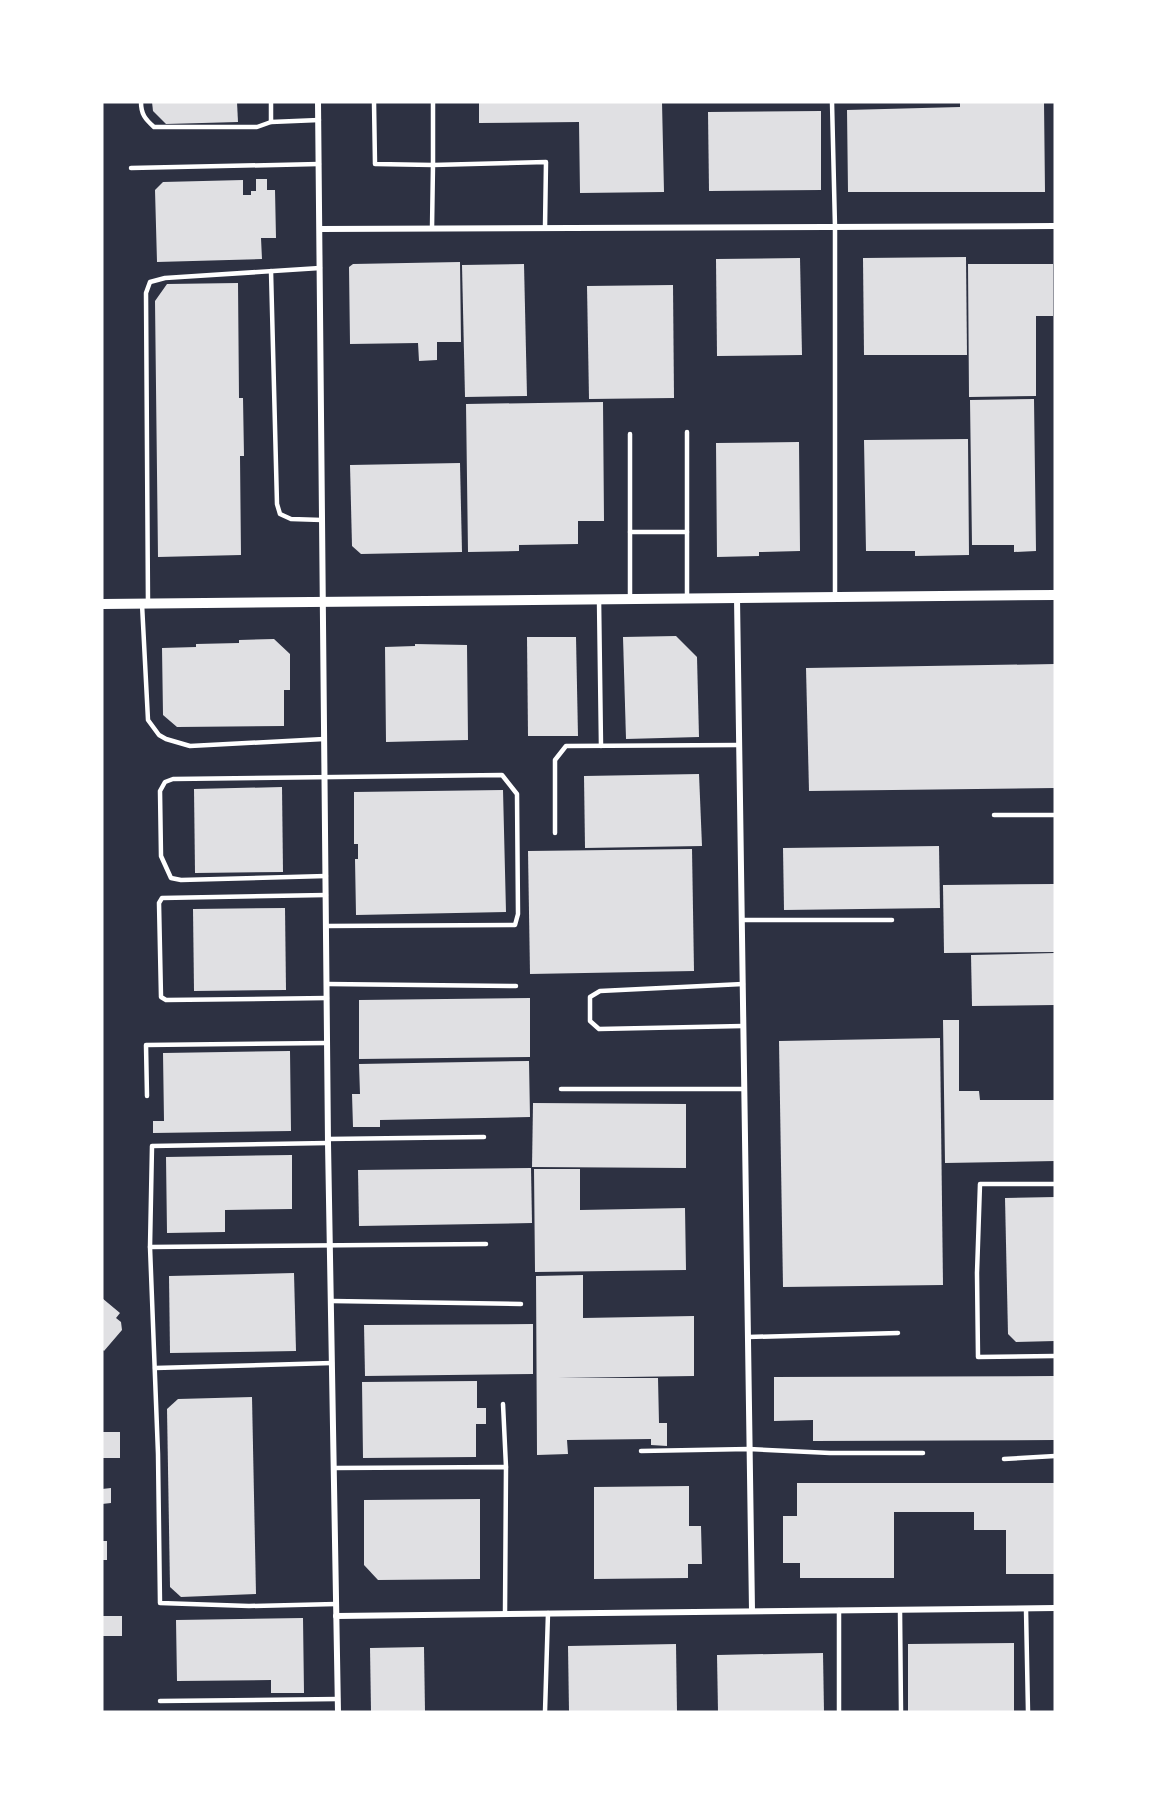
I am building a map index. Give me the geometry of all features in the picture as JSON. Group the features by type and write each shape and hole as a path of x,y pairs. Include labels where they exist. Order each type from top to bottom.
{"street":[{"path":"318,102 328,1141 338,1712"},
{"path":"320,229 1055,226"},
{"path":"102,604 1055,595"},
{"path":"737,598 752,1611"},
{"path":"336,1616 1055,1608"}],"lane":[{"path":"141,102 141,112 154,127 257,127 271,122 318,120"},
{"path":"271,102 271,122"},
{"path":"375,102 375,164 546,162 545,228"},
{"path":"432,228 433,102"},
{"path":"832,102 835,227 835,597"},
{"path":"131,168 319,164"},
{"path":"320,268 165,278 150,282 146,293 145,604 148,720 159,735 190,746 324,739"},
{"path":"271,271 277,504 280,514 291,519 322,520"},
{"path":"687,432 687,599"},
{"path":"630,434 630,599"},
{"path":"630,532 687,531"},
{"path":"599,599 602,746"},
{"path":"555,833 555,760 566,746 739,745"},
{"path":"326,876 181,880 171,878 161,856 160,791 165,782 173,779 502,775 517,794 518,914 516,924 326,926"},
{"path":"994,815 1055,815"},
{"path":"326,895 162,898 159,903 161,997 166,1000 327,999"},
{"path":"742,920 892,920"},
{"path":"327,984 516,986"},
{"path":"743,984 600,991 590,997 590,1021 599,1029 743,1026"},
{"path":"147,1096 146,1045 327,1043"},
{"path":"561,1089 744,1089"},
{"path":"336,1604 249,1606 160,1603 150,1247 152,1146 484,1137"},
{"path":"1055,1184 980,1184 977,1273 978,1357 1055,1356"},
{"path":"150,1247 486,1244"},
{"path":"332,1301 521,1304"},
{"path":"748,1336 898,1333"},
{"path":"155,1368 333,1363"},
{"path":"503,1404 506,1467 505,1614"},
{"path":"640,1451 749,1449 830,1453 923,1453"},
{"path":"1004,1459 1055,1456"},
{"path":"334,1468 506,1467"},
{"path":"1026,1608 1028,1712"},
{"path":"839,1610 839,1712"},
{"path":"900,1610 901,1712"},
{"path":"545,1712 548,1613"},
{"path":"160,1701 338,1699"}],"building":[{"path":"152,102 237,102 238,122 166,124 153,111"},
{"path":"479,102 662,102 664,192 580,193 579,122 479,123"},
{"path":"960,102 1044,102 1045,192 848,192 847,110 960,107"},
{"path":"821,111 821,190 709,191 708,112"},
{"path":"256,179 267,179 267,190 275,190 276,238 261,238 262,259 157,262 155,190 163,182 243,180 243,195 251,195 251,191 256,191"},
{"path":"966,257 967,355 864,355 863,258"},
{"path":"800,258 802,355 717,356 716,259"},
{"path":"460,262 461,342 437,342 437,360 419,361 418,343 350,344 349,267 353,264"},
{"path":"524,264 527,396 465,397 462,265"},
{"path":"968,264 1053,264 1053,316 1036,316 1036,396 969,397"},
{"path":"238,283 239,398 243,398 244,456 240,456 241,555 158,557 155,301 167,284"},
{"path":"673,285 674,398 589,399 587,286"},
{"path":"1034,399 1036,551 1014,552 1014,545 972,545 970,400"},
{"path":"603,402 604,521 578,521 578,544 519,545 519,551 468,552 466,404"},
{"path":"968,439 969,555 915,556 915,551 866,551 864,440"},
{"path":"799,442 800,551 759,552 759,556 717,557 716,443"},
{"path":"460,463 462,552 361,554 352,546 350,465"},
{"path":"676,636 697,657 699,737 626,739 623,637"},
{"path":"527,637 576,637 578,736 528,736"},
{"path":"274,639 290,654 290,690 284,690 284,726 177,727 163,715 162,648 239,643 239,640"},
{"path":"415,644 467,645 468,740 386,742 385,647 415,646"},
{"path":"1055,664 1055,788 809,791 806,668"},
{"path":"699,774 702,846 585,848 584,776"},
{"path":"282,787 283,872 195,873 194,789"},
{"path":"503,790 506,912 356,915 355,859 358,859 358,844 354,844 354,792"},
{"path":"939,846 940,908 784,910 783,848"},
{"path":"692,849 694,971 530,974 528,851"},
{"path":"1055,884 1055,952 944,953 943,885"},
{"path":"285,908 286,990 194,991 193,909"},
{"path":"1055,953 1055,1005 972,1006 971,955"},
{"path":"530,998 530,1057 359,1059 359,1000"},
{"path":"943,1020 959,1020 959,1091 979,1091 980,1100 1055,1100 1055,1161 945,1163"},
{"path":"940,1038 943,1285 783,1287 779,1041"},
{"path":"290,1051 291,1131 153,1133 153,1121 164,1121 163,1053"},
{"path":"529,1061 530,1117 380,1120 380,1127 353,1127 352,1094 360,1094 359,1064"},
{"path":"533,1103 686,1104 686,1168 532,1167"},
{"path":"292,1155 292,1209 225,1210 225,1232 167,1233 166,1157"},
{"path":"531,1168 532,1223 359,1226 358,1170"},
{"path":"534,1169 580,1169 580,1210 685,1208 686,1270 535,1272"},
{"path":"1055,1197 1055,1341 1016,1342 1008,1334 1005,1198"},
{"path":"294,1273 296,1351 170,1353 169,1276"},
{"path":"583,1275 583,1318 694,1316 694,1376 558,1378 658,1378 659,1423 667,1423 667,1446 651,1445 651,1439 567,1440 568,1454 537,1455 536,1276"},
{"path":"102,1298 120,1313 116,1318 121,1322 122,1330 104,1351 102,1349"},
{"path":"533,1324 533,1374 365,1376 364,1325"},
{"path":"1055,1376 1055,1440 813,1441 813,1420 774,1421 774,1377"},
{"path":"477,1381 477,1408 486,1408 486,1424 476,1424 476,1457 363,1458 362,1382"},
{"path":"252,1397 256,1594 181,1597 170,1587 167,1409 178,1399"},
{"path":"102,1432 120,1432 120,1458 102,1458"},
{"path":"797,1483 1055,1483 1055,1574 1006,1574 1006,1530 974,1530 974,1512 894,1512 894,1578 800,1578 800,1563 783,1563 783,1516 797,1516"},
{"path":"689,1486 689,1526 701,1526 702,1564 688,1564 688,1578 594,1579 594,1487"},
{"path":"111,1488 111,1503 102,1504 102,1489"},
{"path":"480,1499 480,1579 378,1580 364,1565 364,1500"},
{"path":"102,1541 107,1541 107,1560 102,1560"},
{"path":"102,1616 122,1616 122,1636 102,1636"},
{"path":"303,1618 304,1693 271,1693 271,1680 177,1681 176,1620"},
{"path":"1014,1643 1014,1712 908,1712 908,1644"},
{"path":"676,1644 677,1712 569,1712 568,1646"},
{"path":"424,1647 425,1712 371,1712 370,1648"},
{"path":"823,1653 824,1712 718,1712 717,1655"}]}
